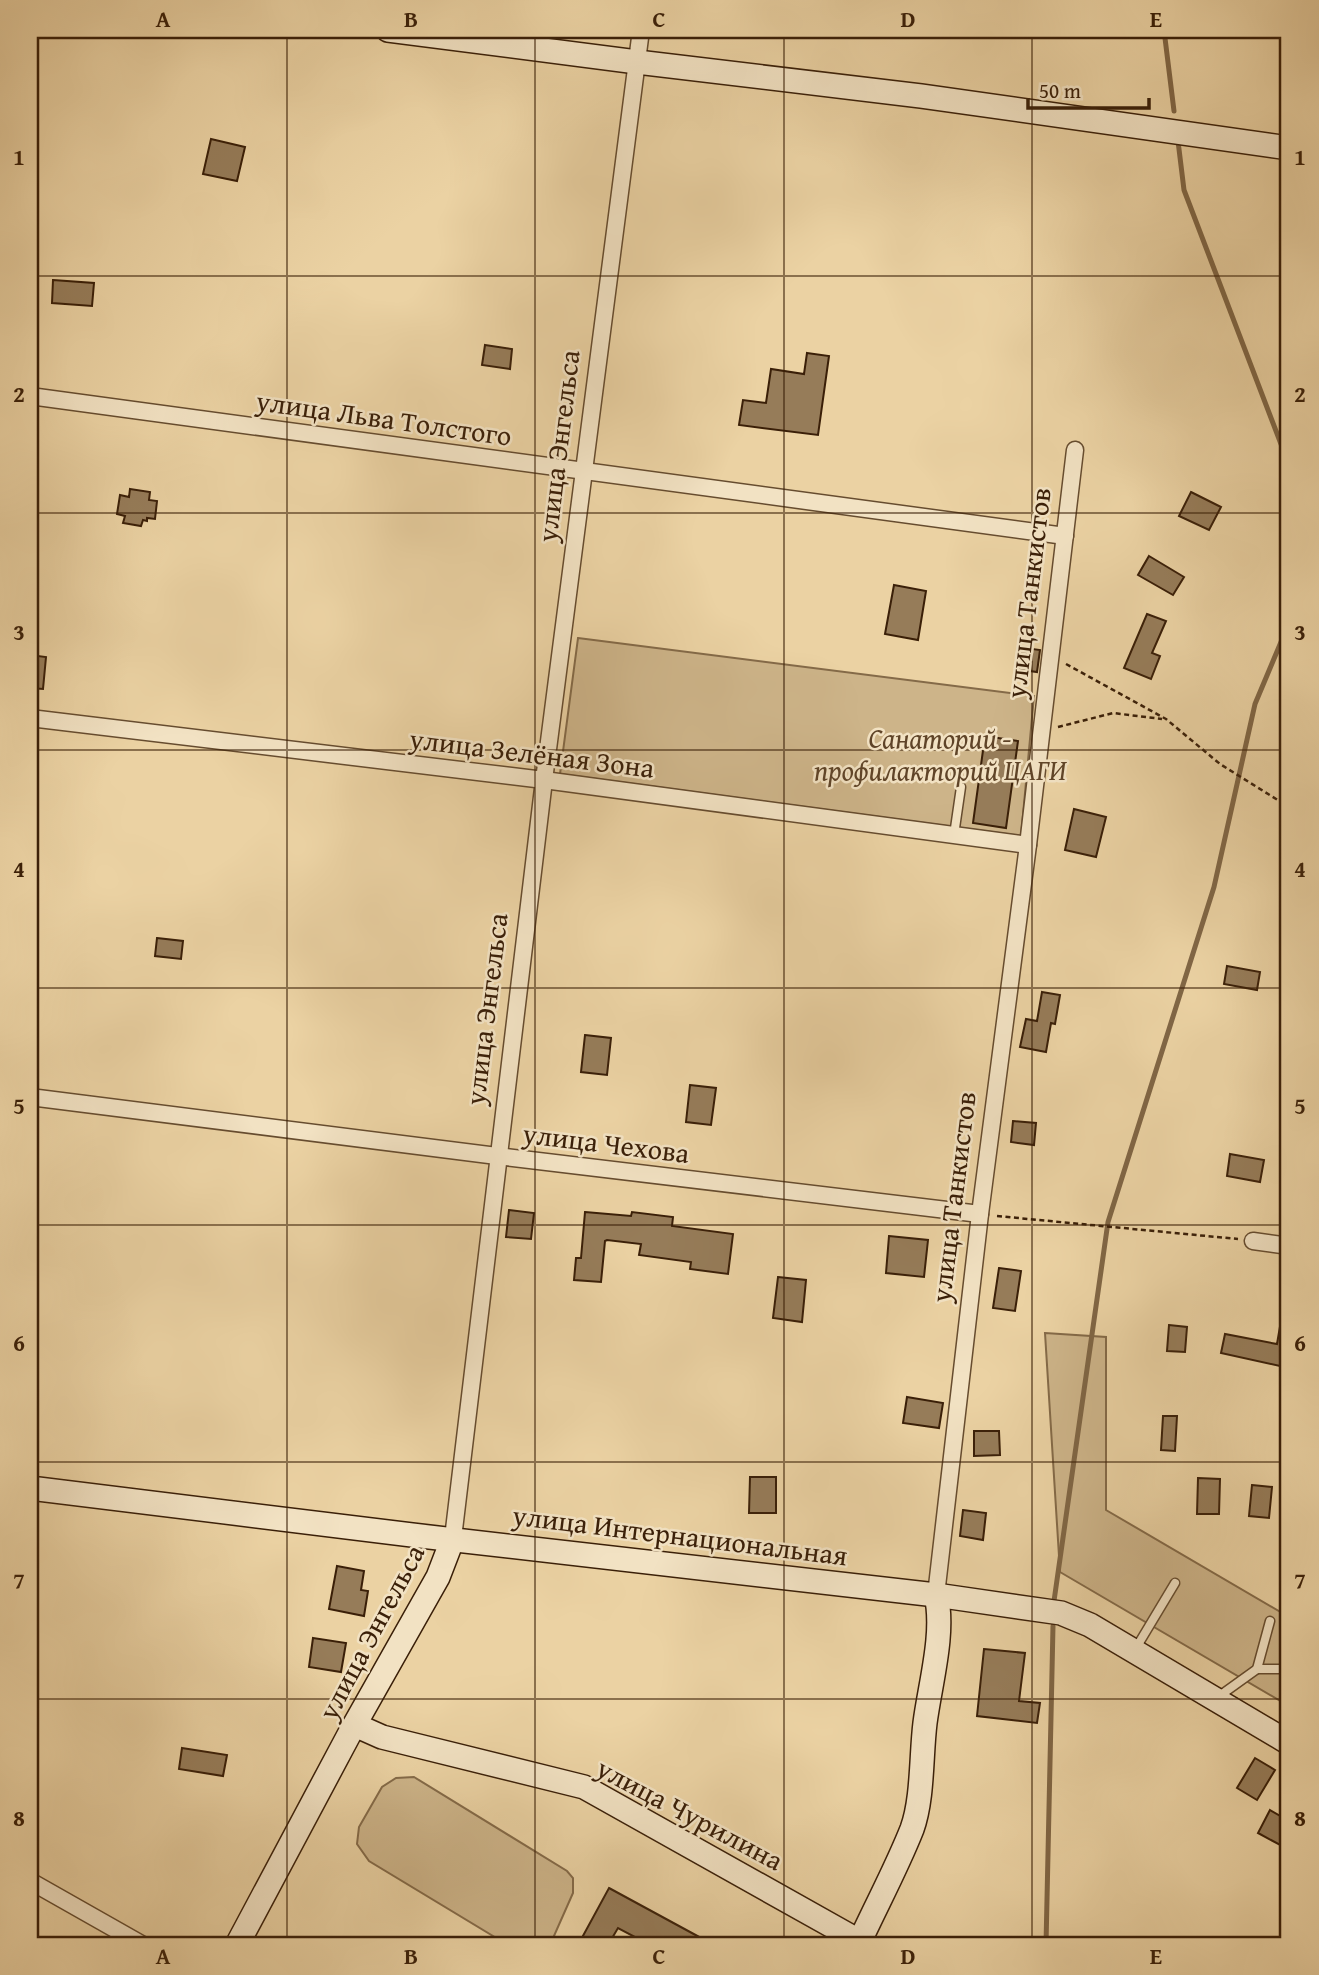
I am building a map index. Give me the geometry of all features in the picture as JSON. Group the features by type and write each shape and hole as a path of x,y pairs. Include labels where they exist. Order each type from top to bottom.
{"main road":[{"path":"388,30 921,96 1289,148"},
{"name":"улица Интернациональная","path":"30,1488 936,1595 1061,1613 1090,1625 1289,1743"},
{"name":"улица Энгельса","path":"237,1945 441,1572 453,1538"},
{"name":"улица Танкистов","path":"863,1943 913,1827 939,1626 936,1595"},
{"name":"улица Чурилина","path":"355,1725 382,1737 584,1787 863,1943"}],"street":[{"name":"улица Энгельса","path":"453,1538 544,780 641,30"},
{"name":"улица Льва Толстого","path":"30,396 1065,537"},
{"name":"улица Танкистов","path":"936,1595 980,1214 1028,845 1075,450"},
{"name":"улица Зелёная Зона","path":"30,718 544,780 1028,845"},
{"name":"улица Чехова","path":"30,1097 980,1214"},
{"path":"1254,1241 1289,1246"},
{"path":"30,1881 143,1945"}],"lane":[{"path":"954,835 961,787"},
{"path":"1134,1651 1175,1583"},
{"path":"1256,1669 1270,1621"},
{"path":"1215,1699 1256,1669 1289,1669"}],"path":[{"path":"1051,656 1166,719 1220,764 1289,807"},
{"path":"1042,731 1113,713 1166,719"},
{"path":"980,1214 1254,1241"}],"green space":[{"name":"Санаторий - профилакторий ЦАГИ","path":"578,638 1034,696 1021,836 560,774"},
{"path":"1045,1333 1106,1337 1106,1510 1289,1617 1289,1706 1060,1572"},
{"path":"414,1777 567,1871 573,1878 573,1893 550,1945 508,1945 369,1861 357,1844 359,1827 382,1787 396,1778"}],"building":[{"path":"211,139 245,147 237,181 203,174"},
{"path":"53,280 94,283 92,306 52,303"},
{"path":"485,345 512,349 510,369 482,365"},
{"path":"807,353 829,356 818,435 739,425 743,400 766,403 771,369 804,374"},
{"path":"130,489 150,492 149,500 157,501 155,519 143,520 141,526 123,523 125,516 117,514 120,495 129,497"},
{"path":"1191,492 1221,507 1209,530 1179,516"},
{"path":"1149,556 1184,577 1173,595 1138,575"},
{"path":"894,585 926,591 918,640 885,634"},
{"path":"1147,614 1166,621 1152,653 1160,656 1151,679 1124,668"},
{"path":"1018,647 1040,650 1037,672 1016,669"},
{"path":"30,655 46,657 43,689 30,688"},
{"path":"985,736 1018,741 1006,828 973,823"},
{"path":"1074,809 1106,817 1096,857 1065,850"},
{"path":"157,938 183,941 181,959 155,956"},
{"path":"1227,966 1260,972 1257,990 1224,984"},
{"path":"1042,992 1060,995 1046,1052 1020,1047 1026,1019 1037,1021"},
{"path":"585,1035 611,1038 607,1075 581,1072"},
{"path":"690,1085 716,1088 711,1125 686,1122"},
{"path":"1013,1121 1036,1123 1034,1145 1011,1142"},
{"path":"1230,1154 1264,1160 1260,1182 1227,1176"},
{"path":"509,1210 534,1213 531,1239 506,1237"},
{"path":"585,1212 631,1216 632,1212 673,1217 672,1226 733,1234 728,1274 690,1269 691,1262 639,1255 641,1244 607,1240 601,1282 574,1280 576,1258 581,1258"},
{"path":"889,1236 928,1240 924,1277 886,1273"},
{"path":"999,1268 1021,1271 1015,1311 993,1308"},
{"path":"778,1277 806,1280 802,1322 773,1318"},
{"path":"1282,1315 1289,1316 1289,1368 1221,1353 1225,1334 1277,1344"},
{"path":"1169,1325 1187,1327 1185,1352 1167,1351"},
{"path":"907,1397 943,1403 939,1428 903,1423"},
{"path":"1163,1416 1177,1416 1175,1451 1161,1450"},
{"path":"974,1431 999,1431 1000,1455 974,1456"},
{"path":"750,1477 776,1477 776,1513 749,1513"},
{"path":"1198,1478 1220,1479 1219,1514 1197,1514"},
{"path":"1252,1485 1272,1487 1269,1518 1249,1516"},
{"path":"963,1510 986,1513 983,1540 960,1536"},
{"path":"337,1566 364,1571 361,1590 368,1591 364,1616 329,1609"},
{"path":"313,1638 346,1643 341,1672 309,1667"},
{"path":"984,1649 1025,1653 1019,1701 1040,1703 1037,1723 977,1716"},
{"path":"182,1748 227,1755 223,1776 179,1769"},
{"path":"1255,1758 1275,1770 1257,1800 1237,1788"},
{"path":"1270,1810 1289,1821 1289,1833 1282,1846 1258,1833"},
{"path":"609,1888 714,1945 650,1945 618,1928 608,1945 578,1945"}],"waterway":[{"path":"1164,30 1174,111"},
{"path":"1178,141 1184,190 1289,465"},
{"path":"1054,1601 1108,1222 1214,887 1255,704 1289,623"},
{"path":"1046,1945 1053,1626"}]}
